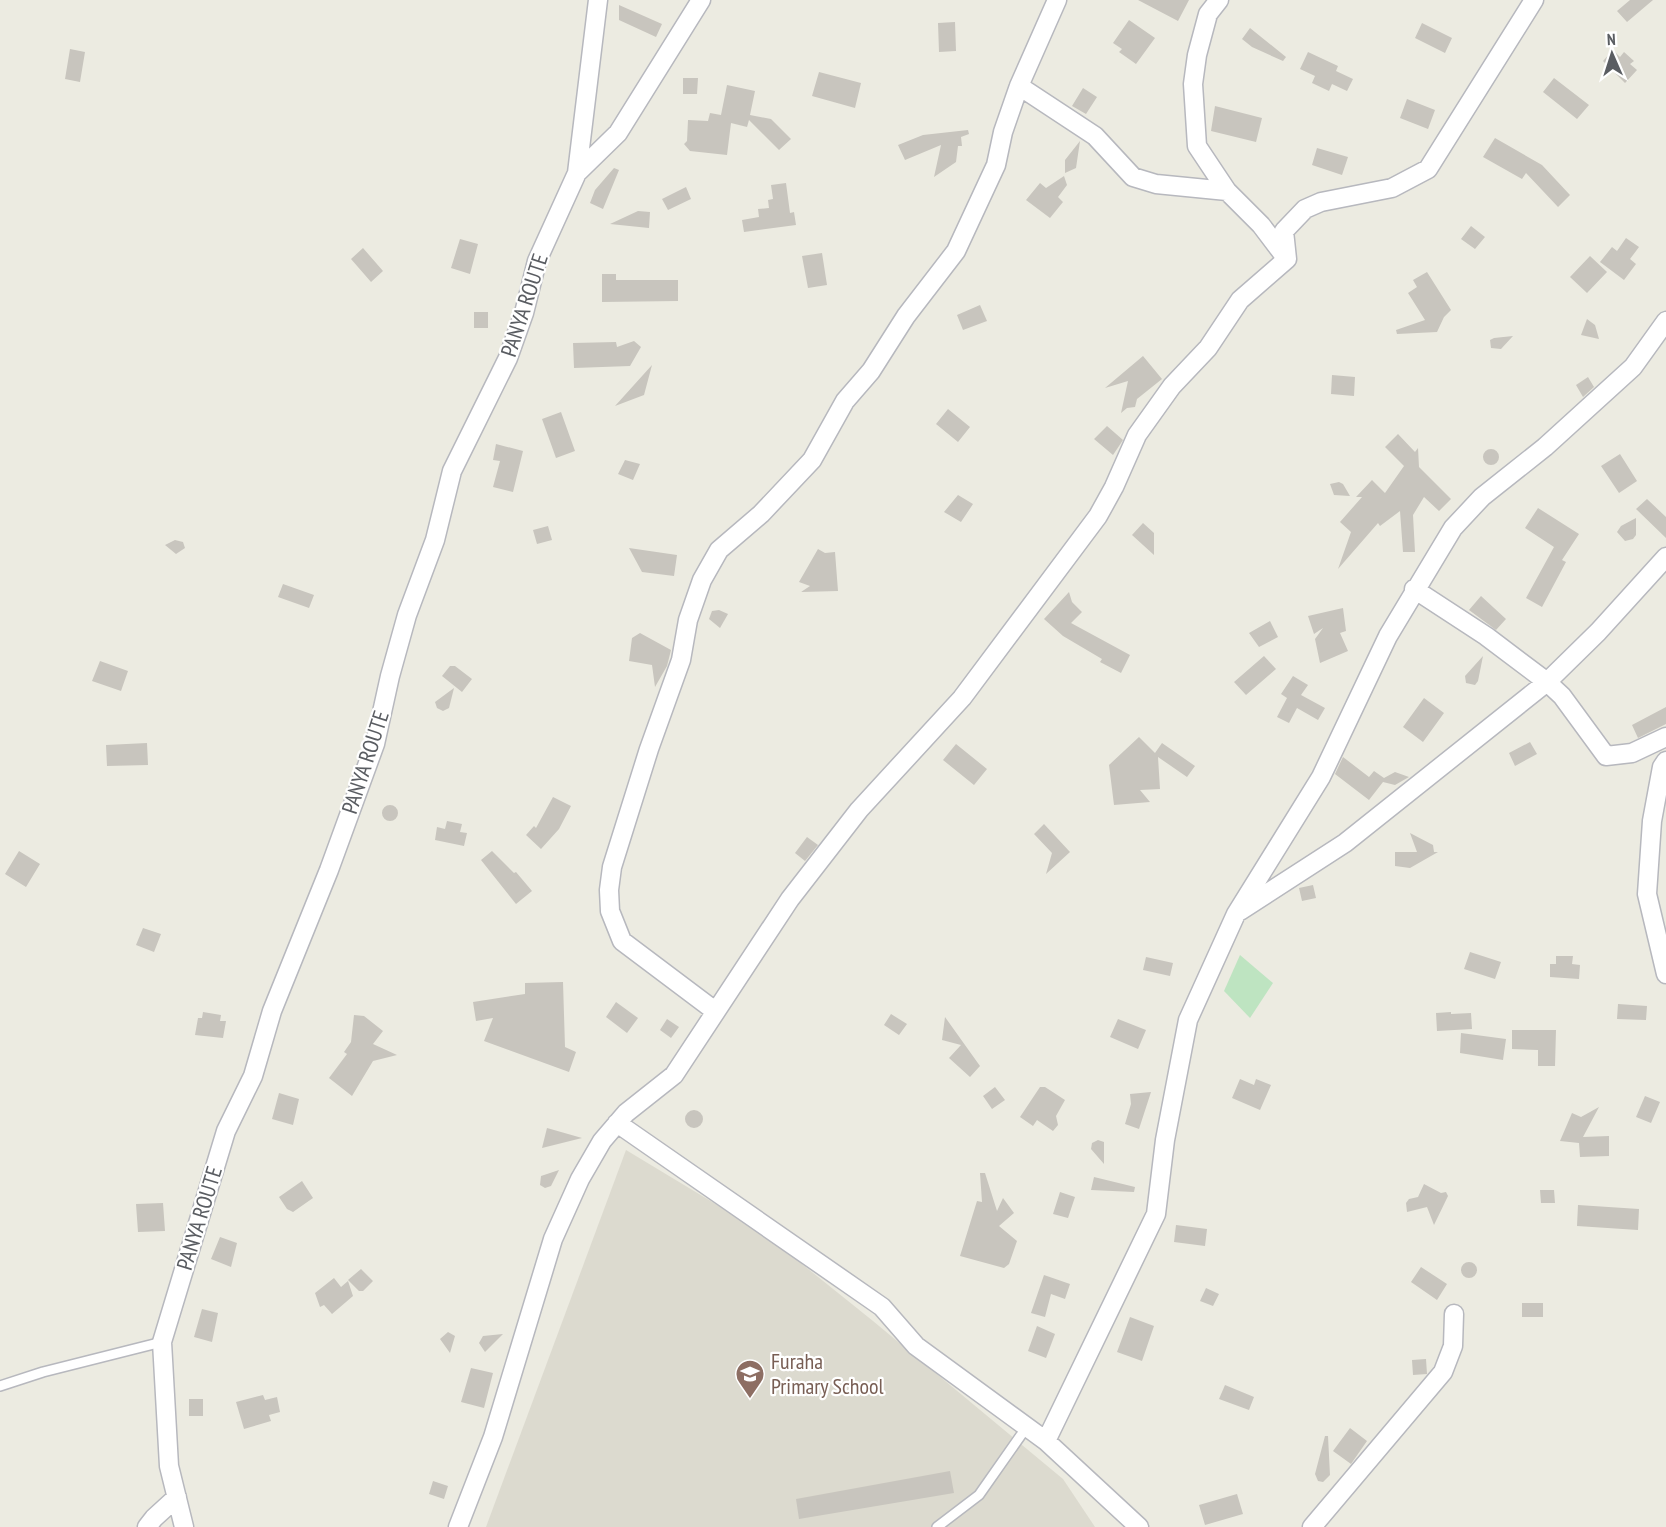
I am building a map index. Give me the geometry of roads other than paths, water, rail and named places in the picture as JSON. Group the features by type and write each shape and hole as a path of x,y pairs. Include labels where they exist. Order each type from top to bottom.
{"street":[{"name":"PANYA ROUTE","path":"184,1527 169,1466 162,1342 226,1131 253,1076 272,1011 329,870 375,744 393,666 408,615 435,540 452,471 508,358 524,313 537,261 577,173 598,0"},
{"path":"577,173 618,133 701,0"},
{"path":"715,1011 622,941 610,911 612,867 649,749 681,660 692,610 702,580 719,550 761,514 812,460 845,401 871,371 906,316 956,251 996,165 1003,132 1019,86 1057,0"},
{"path":"1219,0 1208,14 1192,84 1197,146 1227,191 1261,225 1287,258"},
{"path":"1287,258 1284,231 1305,209 1339,197 1392,188 1428,169 1534,0"},
{"path":"1019,86 1095,136 1133,177 1156,184 1227,191"},
{"path":"458,1527 493,1437 553,1239 580,1179 602,1141 617,1123 674,1075 790,899 859,810 962,698 1098,516 1114,487 1137,435 1172,386 1208,348 1240,300 1287,258"},
{"path":"1046,1442 1156,1214 1165,1140 1188,1020 1236,914 1322,777 1388,636 1414,589 1460,520 1482,497 1545,447 1633,367 1666,321"},
{"path":"1236,914 1345,843 1547,682 1598,632 1666,557"},
{"path":"1414,589 1486,636 1547,682 1562,696 1606,756 1632,753 1666,737"},
{"path":"1666,761 1662,766 1652,821 1647,894 1666,974"},
{"path":"617,1123 882,1307 916,1346 1046,1442 1139,1527"},
{"path":"1312,1527 1443,1372 1453,1346 1454,1314"},
{"path":"147,1527 177,1497"}],"lane":[{"path":"0,1386 43,1372 162,1342"},
{"path":"937,1527 979,1495 1026,1428"}],"place":[{"name":"Furaha Primary School","path":"750,1400"}]}
